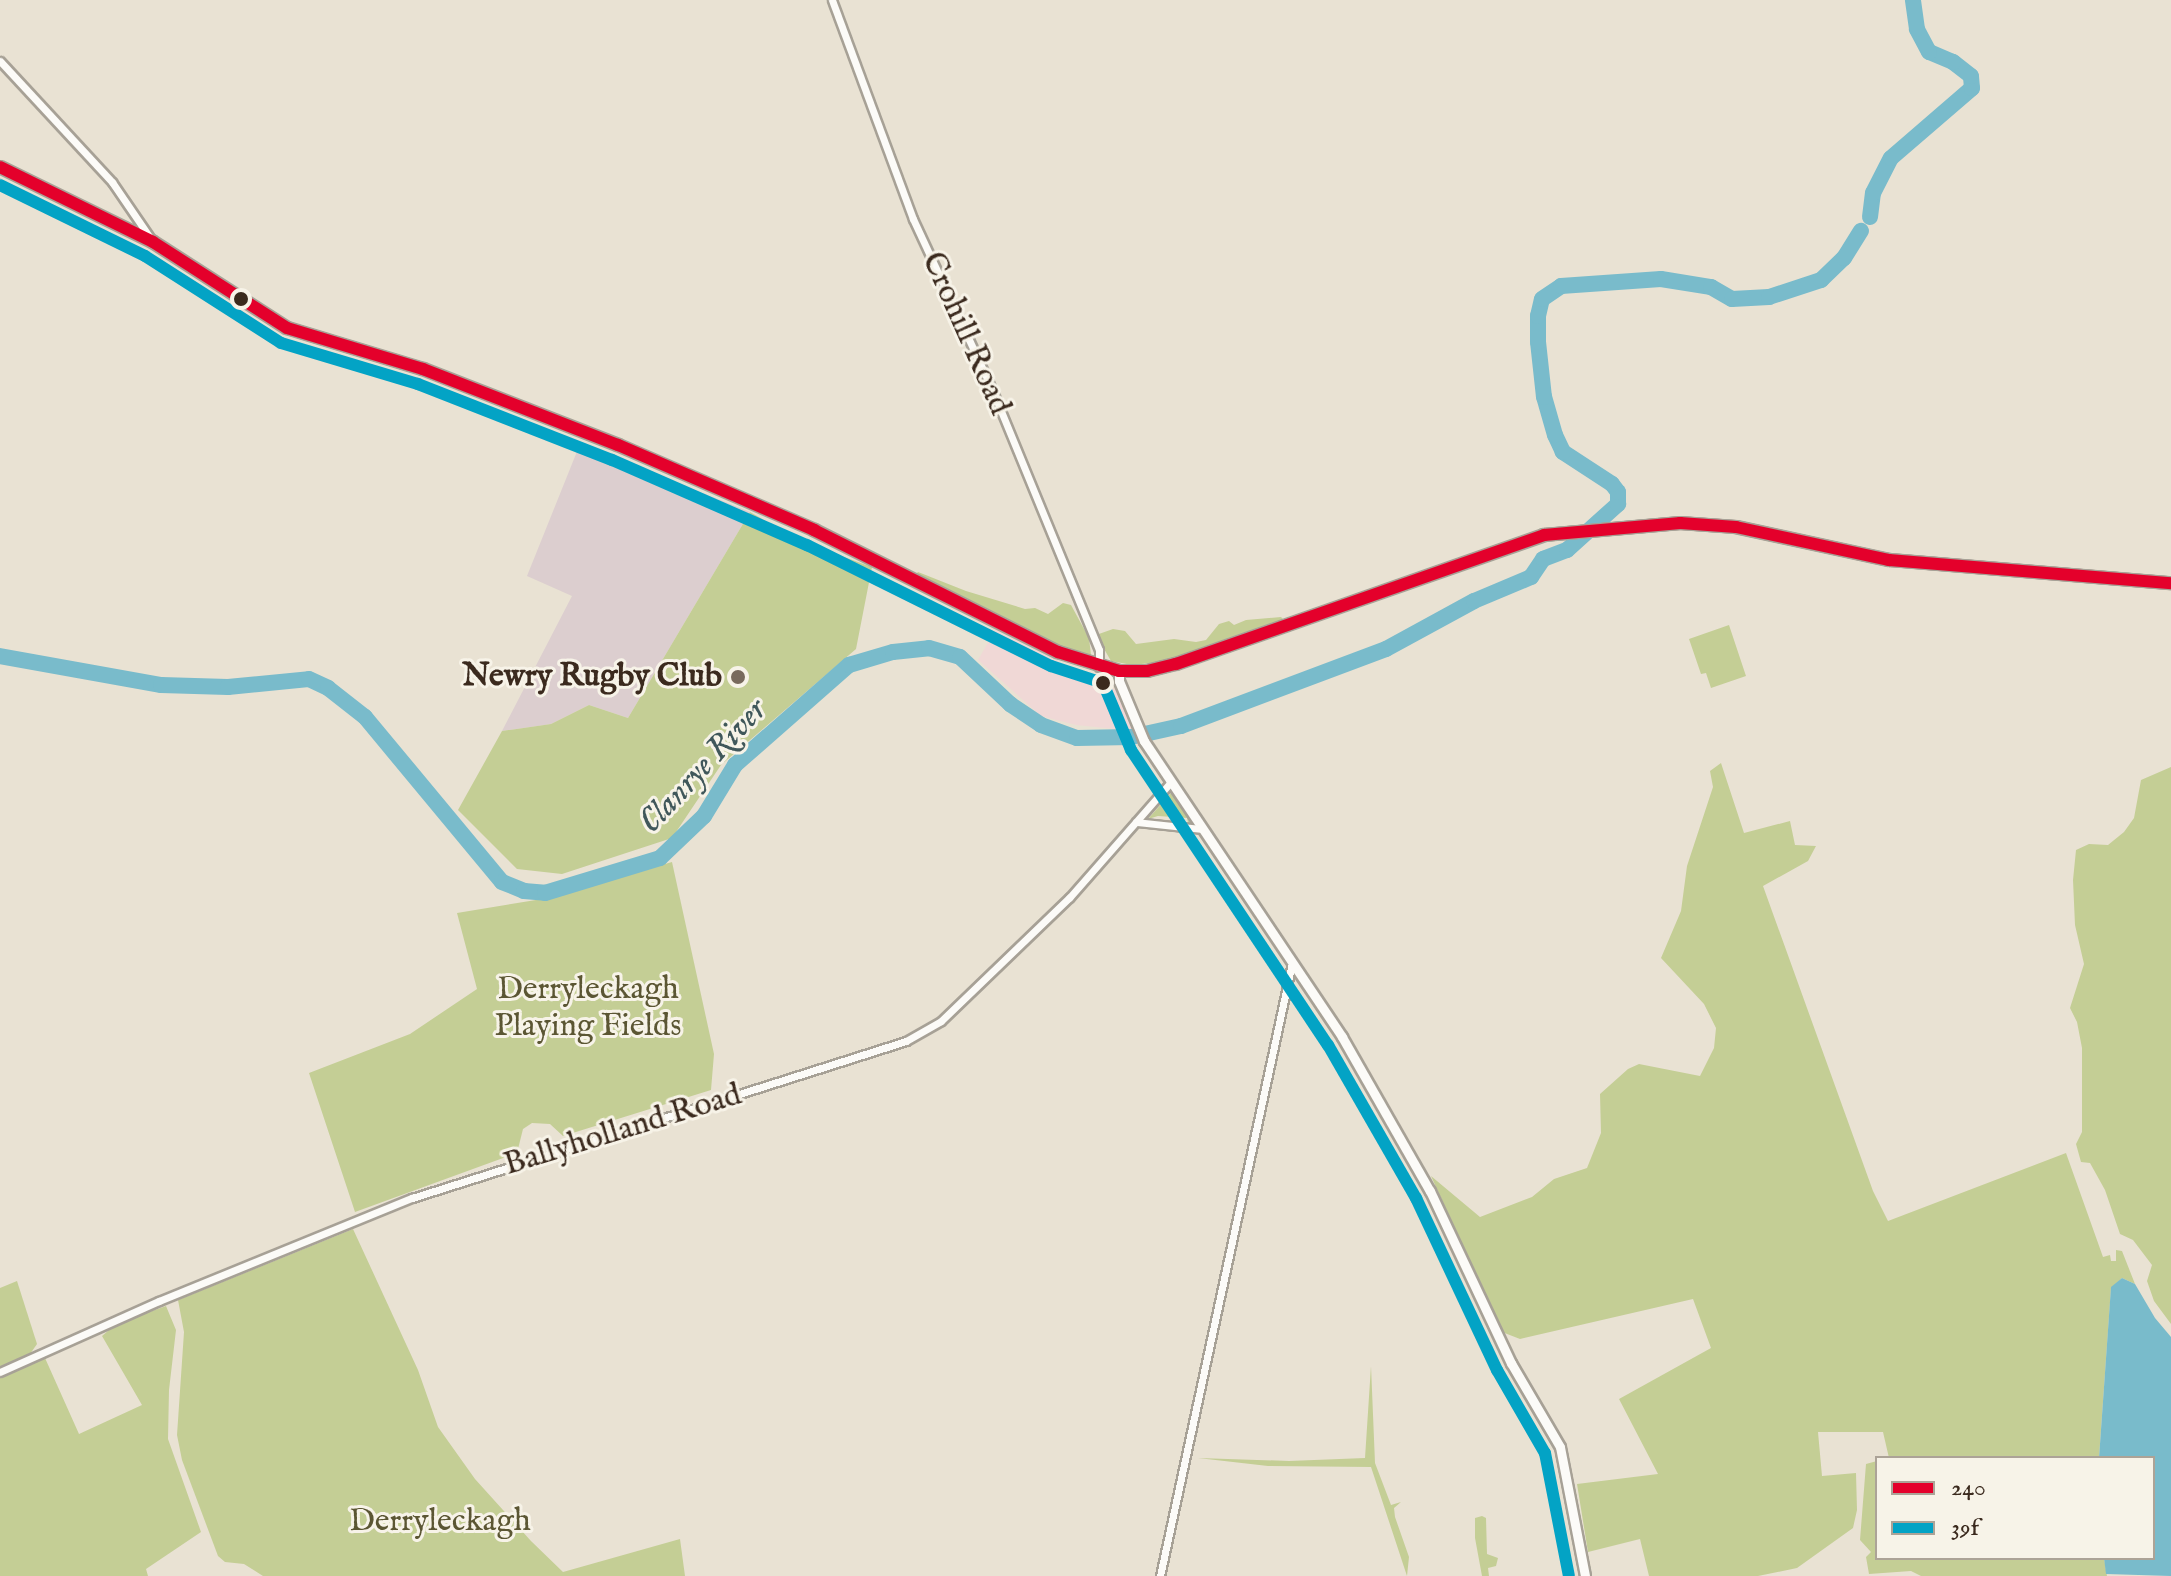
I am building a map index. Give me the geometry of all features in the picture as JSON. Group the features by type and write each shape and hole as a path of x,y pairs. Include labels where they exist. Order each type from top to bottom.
{"main road":[{"path":"0,167 153,242 287,328 423,369 618,445 814,530 1058,652 1119,671 1147,671 1176,664 1544,535 1680,523 1736,527 1889,560 2171,583"}],"street":[{"name":"Crohill Road","path":"832,0 913,219 992,389 1099,650 1099,667"},
{"path":"0,61 112,182 144,224 153,242"},
{"path":"1119,671 1119,681 1130,712 1144,741 1342,1037 1430,1191 1511,1363 1560,1447 1585,1576"},
{"name":"Ballyholland Road","path":"0,1372 159,1301 412,1198 906,1041 941,1021 1069,898 1171,782"},
{"path":"1136,822 1202,829"},
{"path":"1160,1576 1292,963"}],"shaded area":[{"path":"580,444 750,512 628,718 589,705 551,724 502,731 572,596 527,576"},
{"path":"995,630 1116,690 1134,731 1076,725 1041,716 978,660"}],"green space":[{"name":"Newry Rugby Club","path":"750,512 802,542 872,567 856,649 721,765 672,838 562,874 517,869 458,810 502,731 551,724 589,705 628,718"},
{"path":"918,572 966,591 1048,614 1063,603 1071,605 1089,638 1091,655 1082,656 916,574"},
{"path":"1281,617 1284,620 1206,648 1160,662 1132,665 1111,661 1096,635 1113,629 1125,631 1136,644 1174,639 1196,642 1206,640 1219,624 1229,621 1234,625 1246,620"},
{"path":"1729,625 1746,676 1711,688 1706,673 1701,674 1689,639"},
{"path":"1721,763 1744,833 1790,821 1795,845 1816,846 1808,861 1763,886 1873,1191 1888,1221 2066,1153 2103,1257 2110,1255 2111,1261 2116,1261 2116,1250 2122,1251 2135,1284 2122,1278 2111,1288 2099,1456 1889,1456 1883,1432 1818,1432 1822,1476 1856,1473 1857,1510 1853,1528 1797,1568 1758,1576 1649,1576 1640,1539 1588,1552 1577,1484 1658,1474 1619,1399 1711,1348 1693,1299 1520,1339 1502,1332 1431,1176 1480,1217 1532,1197 1554,1179 1587,1168 1601,1133 1600,1094 1628,1069 1639,1064 1700,1076 1714,1048 1716,1028 1704,1004 1661,958 1681,911 1687,866 1713,787 1710,771"},
{"path":"2171,767 2171,1324 2154,1301 2147,1281 2152,1265 2133,1240 2120,1234 2105,1190 2090,1163 2081,1162 2076,1144 2082,1132 2082,1048 2077,1022 2070,1008 2084,964 2075,925 2073,880 2076,850 2089,844 2108,845 2124,832 2134,818 2141,780"},
{"path":"1171,793 1175,794 1197,827 1189,827 1187,818 1158,816 1148,819"},
{"name":"Derryleckagh Playing Fields","path":"672,862 714,1054 711,1090 563,1136 550,1124 532,1123 523,1129 517,1153 355,1212 309,1073 410,1034 477,989 457,913 542,899"},
{"name":"Derryleckagh","path":"353,1229 418,1370 438,1427 475,1479 531,1541 563,1572 680,1539 685,1576 263,1576 244,1564 225,1562 218,1556 182,1460 177,1435 184,1332 178,1300"},
{"path":"17,1281 37,1344 30,1354 0,1367 0,1288"},
{"path":"166,1306 176,1330 169,1390 168,1439 201,1532 146,1569 148,1576 0,1576 0,1378 45,1358 79,1434 142,1405 102,1336 116,1324"},
{"path":"1371,1366 1375,1463 1391,1505 1401,1502 1394,1508 1409,1557 1407,1576 1371,1467 1268,1466 1198,1458 1289,1461 1365,1458"},
{"path":"1875,1462 1875,1560 2104,1560 2107,1576 1921,1576 1911,1571 1869,1574 1866,1557 1871,1552 1860,1540 1866,1464"},
{"path":"1475,1518 1486,1518 1487,1554 1498,1558 1496,1566 1488,1568 1489,1576 1482,1576 1475,1538"}],"water":[{"path":"2122,1278 2135,1284 2155,1318 2171,1337 2171,1576 2106,1574 2104,1560 2155,1560 2155,1456 2099,1456 2111,1287"}],"waterway":[{"name":"Clanrye River","path":"1870,217 1873,193 1891,158 1972,88 1971,76 1953,62 1929,52 1917,29 1913,0"},
{"name":"Clanrye River","path":"0,656 161,685 228,687 309,679 328,688 365,717 502,882 524,891 545,893 660,858 704,816 735,765 849,665 893,652 929,648 960,657 1010,704 1041,725 1077,738 1131,737 1181,726 1386,649 1474,601 1531,577 1543,559 1567,550 1618,504 1618,492 1612,484 1563,452 1555,435 1544,397 1538,342 1538,316 1542,299 1561,286 1661,279 1711,287 1732,299 1769,297 1821,280 1844,258 1861,231"}],"transit line":[{"name":"240","path":"0,167 153,242 287,328 423,369 618,445 814,530 1058,652 1119,671 1147,671 1176,664 1544,535 1680,523 1736,527 1889,560 2171,583"},
{"name":"39f","path":"0,185 145,256 281,343 418,384 612,460 807,545 1051,666 1103,683 1131,750 1328,1045 1416,1198 1497,1370 1545,1453 1569,1576"}],"place":[{"name":"Newry Rugby Club","path":"738,677"}]}
